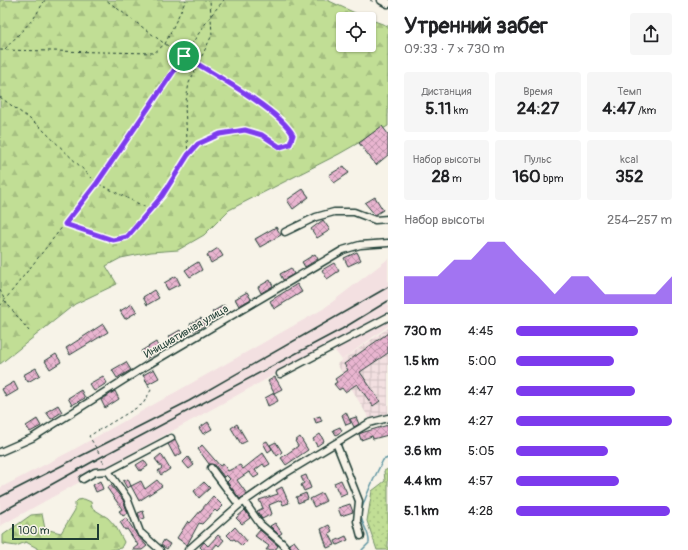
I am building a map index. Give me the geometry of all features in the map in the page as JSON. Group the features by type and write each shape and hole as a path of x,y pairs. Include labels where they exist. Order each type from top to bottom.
{"main road":[{"path":"382,0 388,3"}],"street":[{"path":"285,232 316,217 334,212 354,212 375,220 388,219"},
{"name":"Инициативная улица","path":"0,452 32,438 141,369 343,250 360,245 388,243"},
{"path":"280,374 388,317"},
{"path":"188,550 241,503 281,476 369,423 388,418"},
{"path":"83,479 95,472 108,471 171,438"},
{"path":"336,444 359,501 357,521 360,536"},
{"path":"211,468 260,524 288,550"},
{"path":"108,471 127,498 140,532 160,550"}],"path":[{"path":"5,50 34,18 45,0"},
{"path":"65,224 113,240 127,237 149,209 162,196 188,155 198,144 220,134 245,130 262,135 280,147 290,144 293,135 288,125 269,110 165,44 106,0"},
{"path":"0,50 154,53 165,44 186,0"},
{"path":"188,155 185,107 189,83 212,35 210,0"},
{"path":"0,306 97,183 212,14 224,0"},
{"path":"0,97 38,125 97,183 149,209"},
{"path":"0,290 5,301 29,331"},
{"path":"99,453 89,436 143,404 151,390 141,369"}],"shaded area":[{"path":"388,259 388,326 342,360 330,344 0,526 0,488 71,451 323,309"},
{"path":"388,328 388,414 370,420 337,364"}],"green space":[{"path":"0,0 327,0 353,12 336,12 336,52 376,52 376,22 388,26 388,126 339,154 229,210 204,235 178,250 151,252 121,258 106,266 117,284 75,304 0,364"},
{"path":"388,469 388,550 377,550 367,521 372,491 385,481 384,471"},
{"path":"84,499 91,502 92,508 108,518 116,527 124,542 121,548 110,550 37,550 37,548 26,542 16,546 3,544 3,535 31,515 42,514 45,529 61,533 75,510 75,503 78,500"}],"building":[{"path":"382,126 388,134 388,155 376,165 359,143"},
{"path":"344,166 349,173 334,183 329,175"},
{"path":"303,189 309,197 293,209 287,200"},
{"path":"375,197 383,210 375,215 365,203"},
{"path":"323,220 330,230 317,238 311,229"},
{"path":"276,227 281,235 260,247 255,239"},
{"path":"218,248 223,256 211,263 207,255"},
{"path":"357,252 361,260 348,266 344,258"},
{"path":"315,254 318,259 305,267 302,262"},
{"path":"198,262 202,270 190,277 185,270"},
{"path":"334,263 339,271 327,279 322,270"},
{"path":"291,268 294,274 283,280 280,274"},
{"path":"176,276 180,284 168,290 164,283"},
{"path":"270,280 273,286 261,293 258,287"},
{"path":"297,284 302,292 274,309 270,301"},
{"path":"154,290 159,298 147,305 143,297"},
{"path":"247,292 251,299 239,306 235,299"},
{"path":"132,304 137,312 125,319 120,311"},
{"path":"224,305 228,312 217,319 212,312"},
{"path":"201,318 205,325 194,331 190,324"},
{"path":"103,324 108,332 70,355 66,348"},
{"path":"180,330 184,337 173,344 168,337"},
{"path":"388,333 388,353 360,372 380,401 373,406 357,384 345,392 342,388 339,390 334,384 337,382 335,379 348,370 344,364"},
{"path":"156,342 160,350 146,359 141,351"},
{"path":"56,354 61,362 50,369 45,361"},
{"path":"126,362 131,370 117,378 112,370"},
{"path":"36,368 40,375 28,382 23,375"},
{"path":"154,369 159,378 148,384 143,375"},
{"path":"103,376 107,383 94,391 89,384"},
{"path":"275,377 282,389 274,393 268,381"},
{"path":"14,382 18,390 6,397 2,389"},
{"path":"81,390 85,398 72,405 68,398"},
{"path":"115,391 119,399 105,408 101,400"},
{"path":"274,393 278,401 268,406 265,398"},
{"path":"58,405 62,412 51,419 46,412"},
{"path":"346,412 351,423 346,425 342,415"},
{"path":"320,416 322,421 316,423 314,418"},
{"path":"356,417 359,424 354,427 350,419"},
{"path":"37,419 41,426 30,432 26,426"},
{"path":"208,422 212,429 203,434 199,428"},
{"path":"237,424 247,441 241,444 231,428"},
{"path":"388,425 388,435 373,439 372,436 361,440 359,434"},
{"path":"340,427 342,431 336,435 333,430"},
{"path":"320,434 324,441 317,446 313,439"},
{"path":"300,437 308,450 286,465 281,458 298,446 295,441"},
{"path":"175,439 182,453 175,457 168,444"},
{"path":"267,441 272,449 268,452 263,443"},
{"path":"276,442 282,452 277,456 270,445"},
{"path":"202,445 220,466 223,464 228,471 240,465 243,469 263,453 270,464 265,467 263,464 255,470 259,475 254,478 249,472 237,480 247,494 240,499 227,482 230,479 226,475 224,477 215,465 209,464 198,449"},
{"path":"161,454 170,469 161,475 158,471 162,468 155,459"},
{"path":"188,457 194,465 189,469 183,462"},
{"path":"144,460 148,466 140,471 136,465"},
{"path":"306,475 311,488 304,491 301,485 304,483 301,477"},
{"path":"128,479 131,486 127,488 123,481"},
{"path":"157,480 162,486 139,501 131,486 141,481 145,489"},
{"path":"341,480 347,493 340,496 334,483"},
{"path":"100,481 103,489 96,492 93,485"},
{"path":"204,482 210,488 199,498 194,491"},
{"path":"111,485 123,500 128,513 123,516 119,511 122,509 107,488"},
{"path":"282,487 289,503 283,505 281,500 269,505 272,514 262,519 257,511 263,508 259,500 278,494 276,490"},
{"path":"306,493 308,499 298,503 296,497"},
{"path":"322,493 326,501 314,507 310,499"},
{"path":"213,496 223,506 217,512 215,510 202,524 199,523 187,545 177,538 188,521 190,523"},
{"path":"350,504 353,512 341,516 338,508"},
{"path":"245,510 250,518 242,524 236,518"},
{"path":"143,511 145,518 140,520 138,513"},
{"path":"126,518 137,535 147,546 142,550 132,550 138,545 120,522"},
{"path":"275,523 282,533 279,535 270,526"},
{"path":"329,525 332,531 329,533 335,545 327,548 321,529"},
{"path":"235,527 247,541 242,546 227,535"},
{"path":"260,530 278,546 275,550 266,550 269,546 255,536"},
{"path":"218,535 224,540 219,546 217,544 212,550 203,550 200,547 204,542 208,546"},
{"path":"346,536 348,540 337,545 335,541"},
{"path":"164,540 170,544 167,549 161,545"},
{"path":"294,541 301,550 292,550 289,544"}],"waterway":[{"path":"362,550 369,543 369,539 363,523 361,511 383,460 388,458"}],"railway":[{"path":"0,497 189,401 388,287"},
{"path":"0,513 103,456 342,329 388,301"}],"route":[{"path":"184,56 269,110 288,125 293,135 290,144 280,147 262,135 245,130 220,134 198,144 188,155 162,196 149,209 127,237 113,240 65,224 97,183 184,56"}]}
